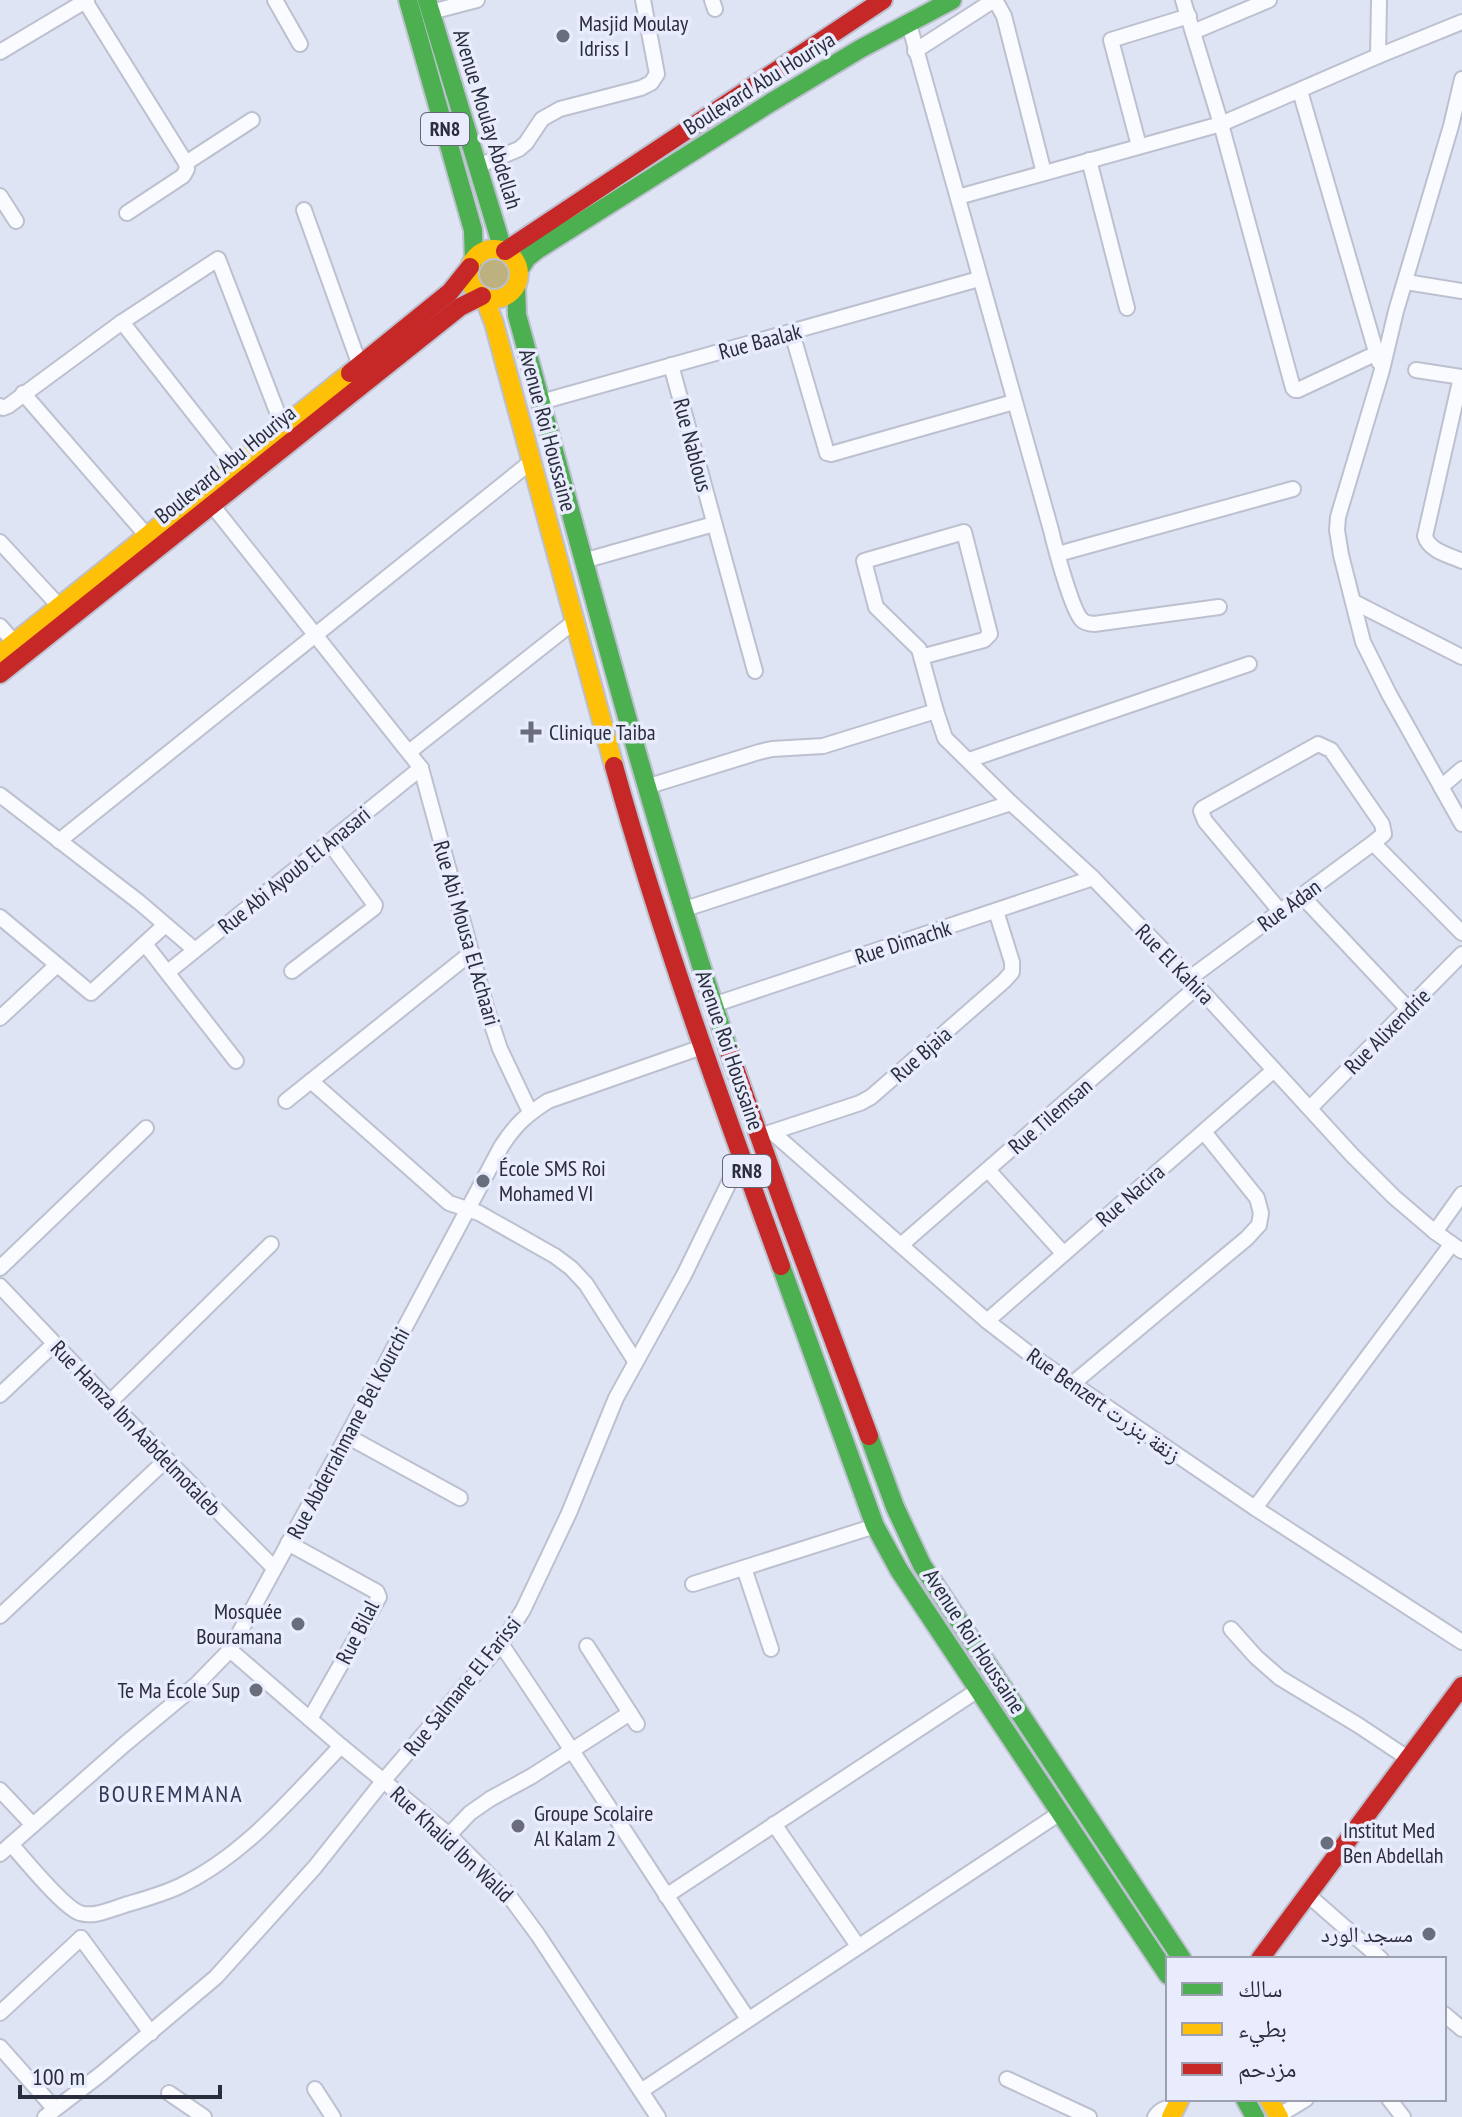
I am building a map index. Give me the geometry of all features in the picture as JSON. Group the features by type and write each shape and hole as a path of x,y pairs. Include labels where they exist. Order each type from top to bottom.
{"main road":[{"name":"Avenue Moulay Abdellah","path":"408,0 473,230 472,264"},
{"name":"Boulevard Abu Houriya","path":"504,251 883,0"},
{"name":"Boulevard Abu Houriya","path":"518,278 527,258 550,242 770,103 860,49 952,0"},
{"name":"Avenue Moulay Abdellah","path":"429,6 504,251"},
{"path":"472,264 479,254 487,250 504,251"},
{"name":"RN8","path":"504,251 514,259 518,278"},
{"name":"RN8","path":"472,264 471,284 483,296"},
{"name":"Boulevard Abu Houriya","path":"7,648 450,292 472,264"},
{"path":"483,296 499,299 505,296 518,278"},
{"name":"Avenue Roi Houssaine","path":"518,278 517,315 682,910 713,1005 765,1135 895,1507 907,1537 944,1598 1181,1957"},
{"name":"Boulevard Abu Houriya","path":"0,674 460,307 483,296"},
{"name":"Avenue Roi Houssaine","path":"483,296 494,323 659,920 875,1526 899,1570 1166,1972"},
{"path":"1262,1957 1462,1686"}],"street":[{"path":"275,0 300,44"},
{"path":"429,6 477,0"},
{"path":"478,166 519,149 542,119 551,113 651,83 657,74 643,0"},
{"path":"915,51 995,0 1004,16 1044,173"},
{"path":"1183,0 1295,390 1377,353"},
{"path":"1193,32 1269,0"},
{"path":"1378,56 1379,0"},
{"path":"1,48 86,1 186,163 183,176 127,213"},
{"path":"1139,146 1111,40 1189,16"},
{"path":"958,197 1221,124 1462,22"},
{"path":"909,24 1014,402 1080,618 1087,623 1219,607"},
{"path":"1462,79 1456,126 1396,311 1382,370 1338,517 1337,530 1363,642 1462,824"},
{"path":"1300,91 1382,370"},
{"path":"186,163 252,120"},
{"path":"1089,160 1127,308"},
{"path":"0,196 16,221"},
{"path":"304,210 360,366"},
{"path":"0,406 8,406 122,322 218,259 283,427"},
{"name":"Rue Baalak","path":"541,402 979,279"},
{"path":"1406,282 1462,291"},
{"path":"122,322 235,466"},
{"path":"792,333 825,451 831,454 1014,402"},
{"name":"Rue Nablous","path":"671,365 755,671"},
{"path":"1416,370 1462,377 1425,536 1433,548 1462,561"},
{"path":"23,393 148,537"},
{"path":"59,841 532,461"},
{"path":"1058,554 1293,489"},
{"name":"Rue Abi Mousa El Achaari","path":"212,505 421,768 500,1049 530,1112"},
{"path":"583,561 714,524"},
{"path":"964,532 990,634 984,640 921,657 914,643 876,607 864,561 964,532"},
{"path":"0,542 60,607"},
{"path":"1354,602 1462,657"},
{"path":"409,752 575,621"},
{"path":"0,626 7,648"},
{"name":"Rue El Kahira","path":"921,657 945,738 1093,878 1194,982 1362,1166 1394,1197 1457,1248"},
{"path":"969,760 1249,664"},
{"path":"646,787 759,752 823,746 936,711"},
{"name":"Rue Adan","path":"1194,982 1280,911 1382,837 1385,831 1382,824 1331,750 1322,744 1201,811 1205,821 1280,911"},
{"name":"Rue Abi Ayoub El Anasari","path":"168,972 421,768"},
{"path":"1441,787 1462,769"},
{"path":"0,795 139,902 195,950"},
{"path":"682,910 1011,803"},
{"path":"292,971 375,905 329,842"},
{"path":"1373,843 1462,933"},
{"name":"Rue Dimachk","path":"713,1005 1093,878"},
{"path":"1301,895 1409,1010"},
{"name":"Rue Bjaia","path":"765,1135 871,1097 1004,981 1012,972 1012,962 996,911"},
{"path":"0,917 91,993 165,925"},
{"path":"145,944 236,1061"},
{"path":"286,1101 471,953"},
{"name":"Rue Alixendrie","path":"1310,1108 1462,954"},
{"path":"0,1018 57,965"},
{"name":"Rue Tilemsan","path":"901,1245 1194,982"},
{"name":"Rue Abderrahmane Bel Kourchi","path":"5,1849 196,1685 230,1650 514,1127 548,1101 702,1047"},
{"name":"Rue Nacira","path":"987,1321 1274,1070"},
{"path":"311,1081 449,1203 479,1213 571,1268 586,1284 635,1361"},
{"path":"0,1268 146,1128"},
{"path":"1072,1384 1259,1225 1261,1213 1257,1198 1204,1132"},
{"name":"Rue Benzert زنقة بنزرت","path":"765,1135 901,1245 987,1321 1072,1384 1255,1508 1462,1642"},
{"name":"Rue Salmane El Farissi","path":"50,2113 216,1977 323,1858 384,1780 501,1644 523,1610 547,1562 635,1361 684,1275 742,1156"},
{"path":"988,1170 1063,1253"},
{"path":"1435,1232 1462,1194"},
{"path":"110,1402 271,1244"},
{"path":"1255,1508 1457,1248"},
{"name":"Rue Hamza Ibn Aabdelmotaleb","path":"0,1286 274,1568"},
{"path":"0,1395 54,1344"},
{"path":"347,1436 460,1498"},
{"path":"0,1616 166,1460"},
{"path":"693,1584 875,1526"},
{"name":"Rue Bilal","path":"288,1543 377,1592 379,1597 310,1719"},
{"path":"744,1568 771,1649"},
{"path":"1231,1629 1280,1678 1409,1759"},
{"path":"501,1644 748,2019"},
{"path":"449,1835 470,1813 490,1799 572,1749 633,1719 587,1646"},
{"name":"Rue Khalid Ibn Walid","path":"230,1650 449,1835 492,1877 521,1911 641,2091 652,2115"},
{"path":"666,1896 978,1690"},
{"path":"5,1849 79,1913 105,1911 182,1885 251,1839 341,1746"},
{"path":"0,1790 33,1825"},
{"path":"641,2091 1060,1813"},
{"path":"774,1824 858,1946"},
{"path":"1308,1895 1379,1957"},
{"path":"79,1913 81,1938 151,2033"},
{"path":"0,2013 81,1938"},
{"path":"1446,2016 1462,2029"},
{"path":"0,2047 50,2113"},
{"path":"1007,2079 1089,2117"},
{"path":"315,2089 333,2117"},
{"path":"169,2093 204,2117"},
{"path":"1279,2116 1303,2101"},
{"path":"1391,2101 1403,2117"},
{"path":"1155,2117 1166,2108 1176,2107"}],"shaded area":[{"path":"494,258 506,262 510,274 506,286 494,290 482,286 478,274 482,262"}],"traffic: fast":[{"path":"408,0 473,230 474,260"},
{"path":"427,0 503,250"},
{"path":"519,270 537,250 770,103 860,49 952,0"},
{"path":"516,286 517,315 618,686 730,1054"},
{"path":"781,1266 875,1526 899,1570 1166,1972"},
{"path":"869,1436 895,1507 922,1565 1181,1957"},
{"path":"1246,2101 1255,2117"}],"traffic: slow":[{"path":"494,249 512,256 519,274 512,292 494,299 476,292 469,274 476,256 494,249"},
{"path":"484,297 494,323 614,766"},
{"path":"0,654 350,373"},
{"path":"1171,2117 1179,2101"},
{"path":"1270,2101 1279,2117"}],"traffic: jam":[{"path":"505,251 883,0"},
{"path":"350,373 450,292 470,267"},
{"path":"0,674 460,307 482,296"},
{"path":"614,766 672,955 781,1266"},
{"path":"730,1054 869,1436"},
{"path":"1261,1957 1462,1686"}],"place":[{"name":"Masjid Moulay Idriss I","path":"563,36"},
{"name":"Clinique Taiba","path":"531,732"},
{"name":"École SMS Roi Mohamed VI","path":"483,1181"},
{"name":"Mosquée Bouramana","path":"298,1624"},
{"name":"Te Ma École Sup","path":"256,1690"},
{"name":"Groupe Scolaire Al Kalam 2","path":"518,1826"},
{"name":"Institut Med Ben Abdellah","path":"1327,1843"},
{"name":"مسجد الورد","path":"1429,1934"}],"district":[{"name":"BOUREMMANA","path":"171,1793"}]}
